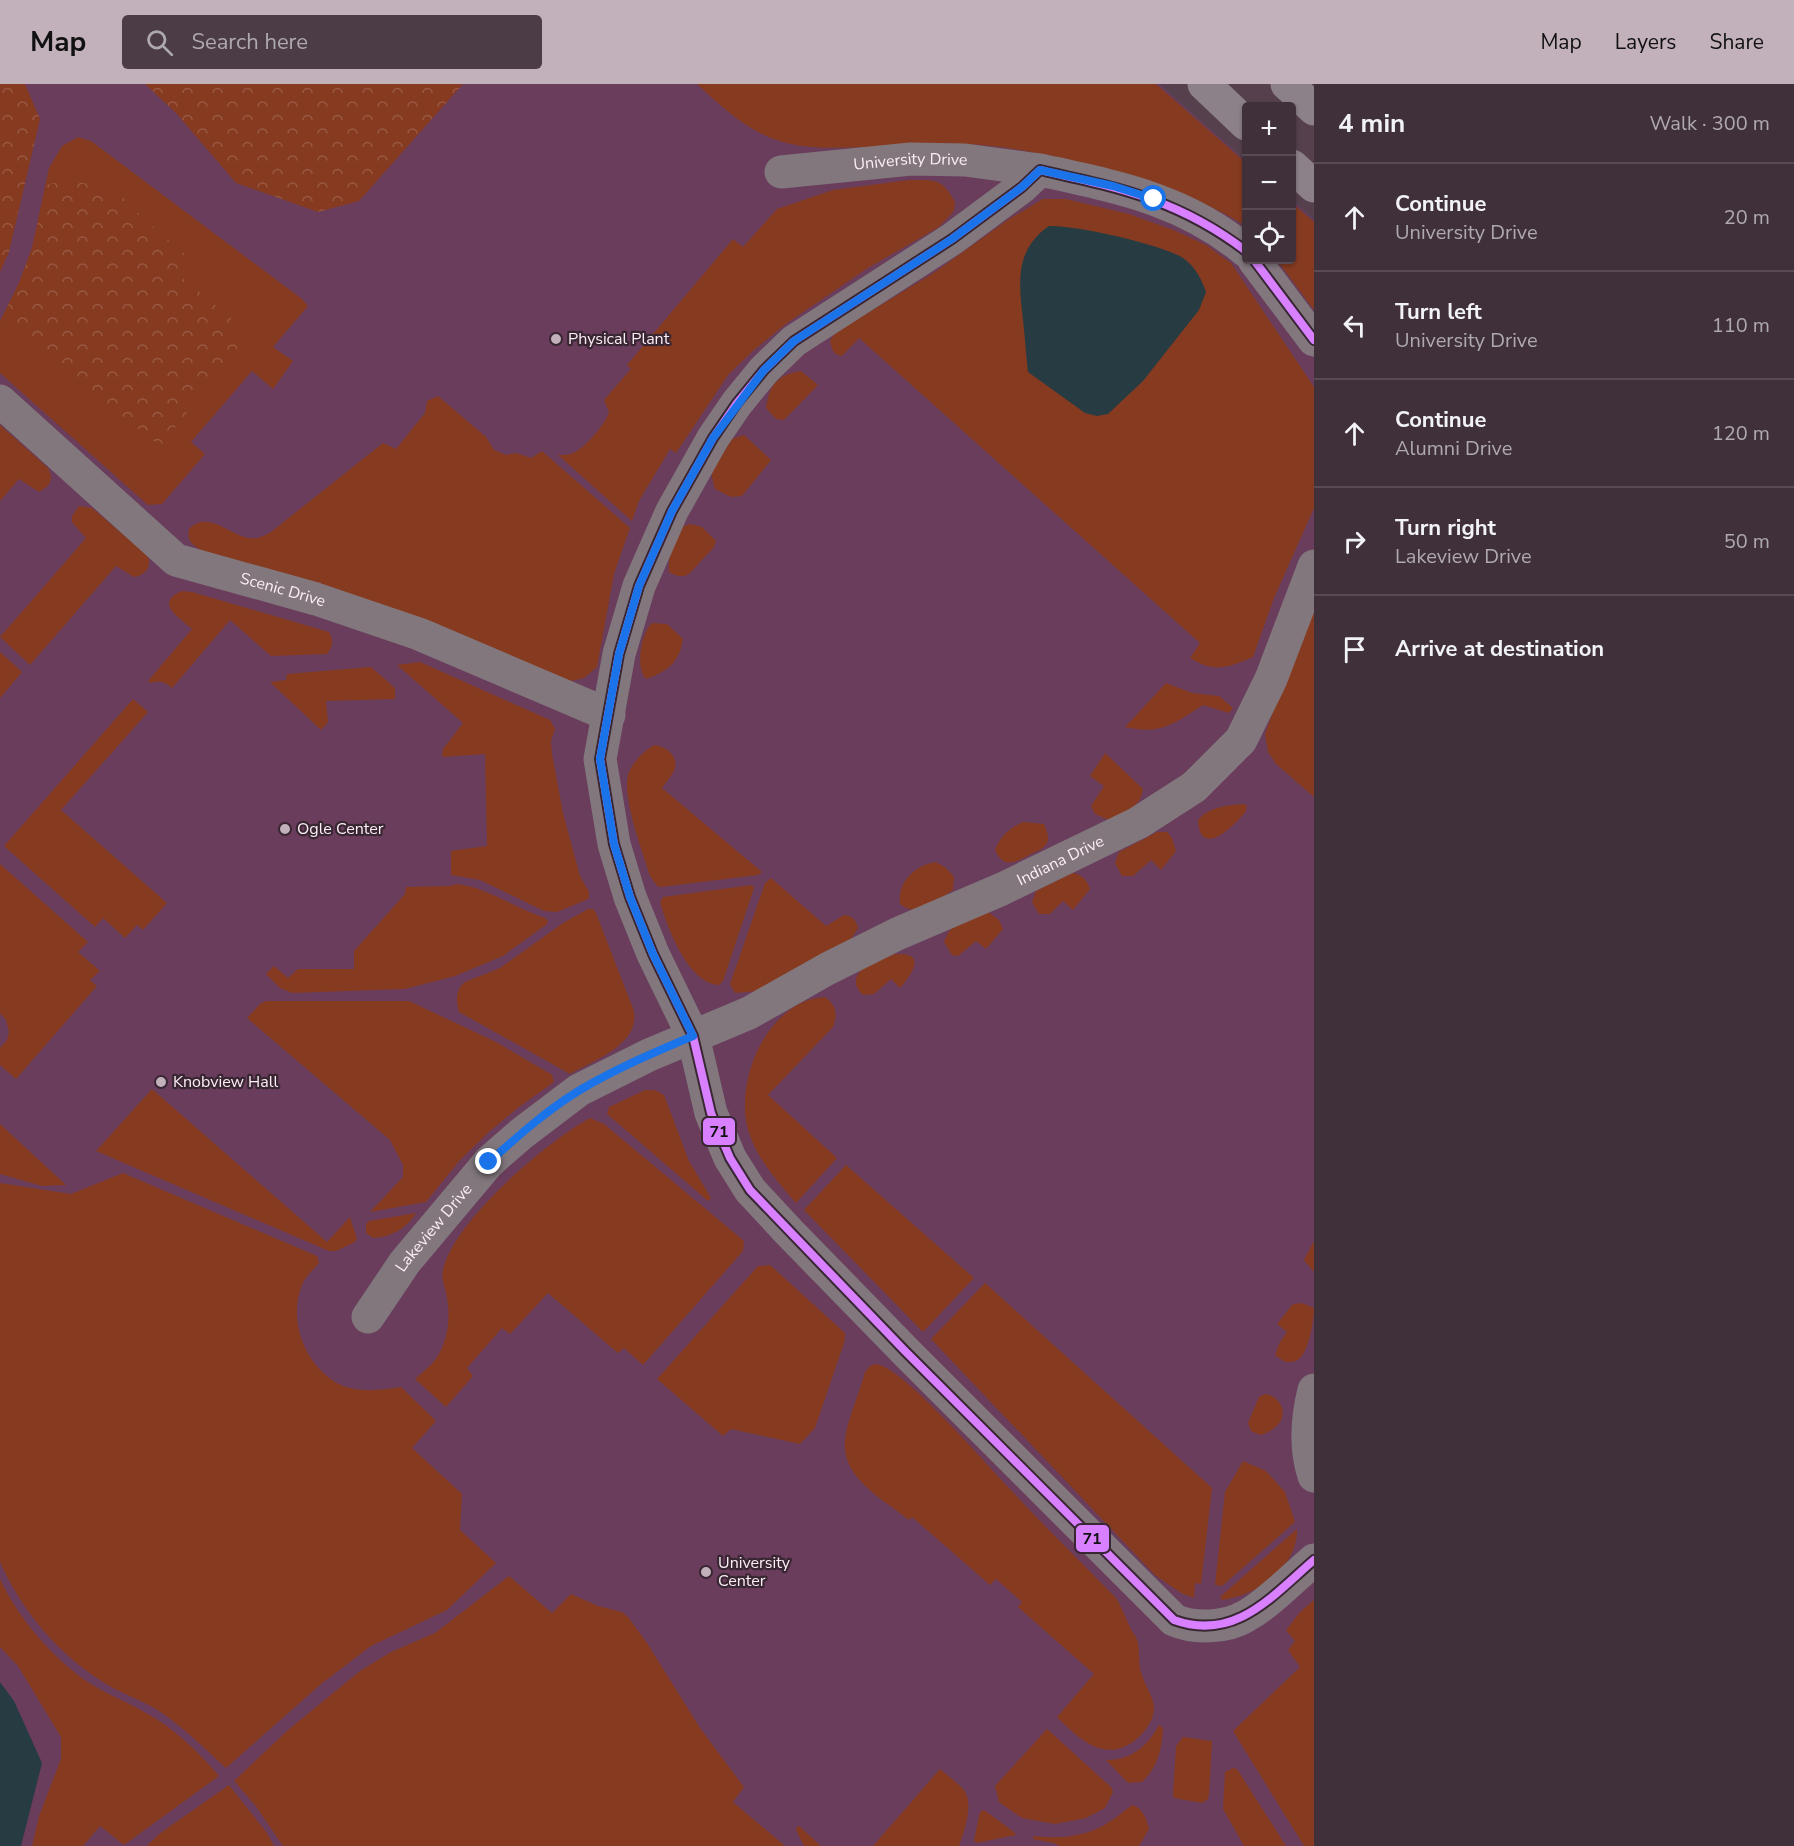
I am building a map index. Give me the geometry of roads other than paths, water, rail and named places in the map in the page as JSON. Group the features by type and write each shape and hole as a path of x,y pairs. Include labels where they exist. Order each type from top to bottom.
{"main road":[{"path":"1204,84 1242,120"},
{"path":"1287,84 1314,109"},
{"path":"1296,170 1314,186"}],"street":[{"name":"University Drive","path":"781,172 911,159 965,160 1040,170 1113,186 1154,199 1193,214 1224,232 1242,248"},
{"path":"1040,170 1022,187 952,239 794,341 764,370 713,438 672,511 635,596 619,654 600,759 614,844 630,897 653,954 693,1036 711,1113 730,1158 750,1190 905,1352 1174,1620 1184,1625 1204,1626 1223,1624 1245,1617 1314,1560"},
{"path":"1257,264 1314,340"},
{"name":"Scenic Drive","path":"0,401 176,560 316,599 419,634 609,715"},
{"name":"Indiana Drive","path":"693,1036 749,1013 827,969 897,934 1002,889 1138,823 1194,787 1241,740 1271,679 1314,566"},
{"name":"Lakeview Drive","path":"369,1317 405,1262 463,1191 489,1162 521,1134 579,1090 693,1036"},
{"path":"1314,1390 1308,1424 1308,1452 1314,1476"}],"water":[{"path":"1049,226 1118,236 1172,253 1191,265 1206,292 1199,310 1143,381 1108,414 1097,416 1085,413 1028,372 1020,294 1021,268 1030,246"},
{"path":"0,1682 14,1701 42,1763 21,1846 0,1846"}],"place":[{"name":"Physical Plant","path":"556,339"},
{"name":"Ogle Center","path":"285,829"},
{"name":"Knobview Hall","path":"161,1082"},
{"name":"University Center","path":"706,1572"}]}
